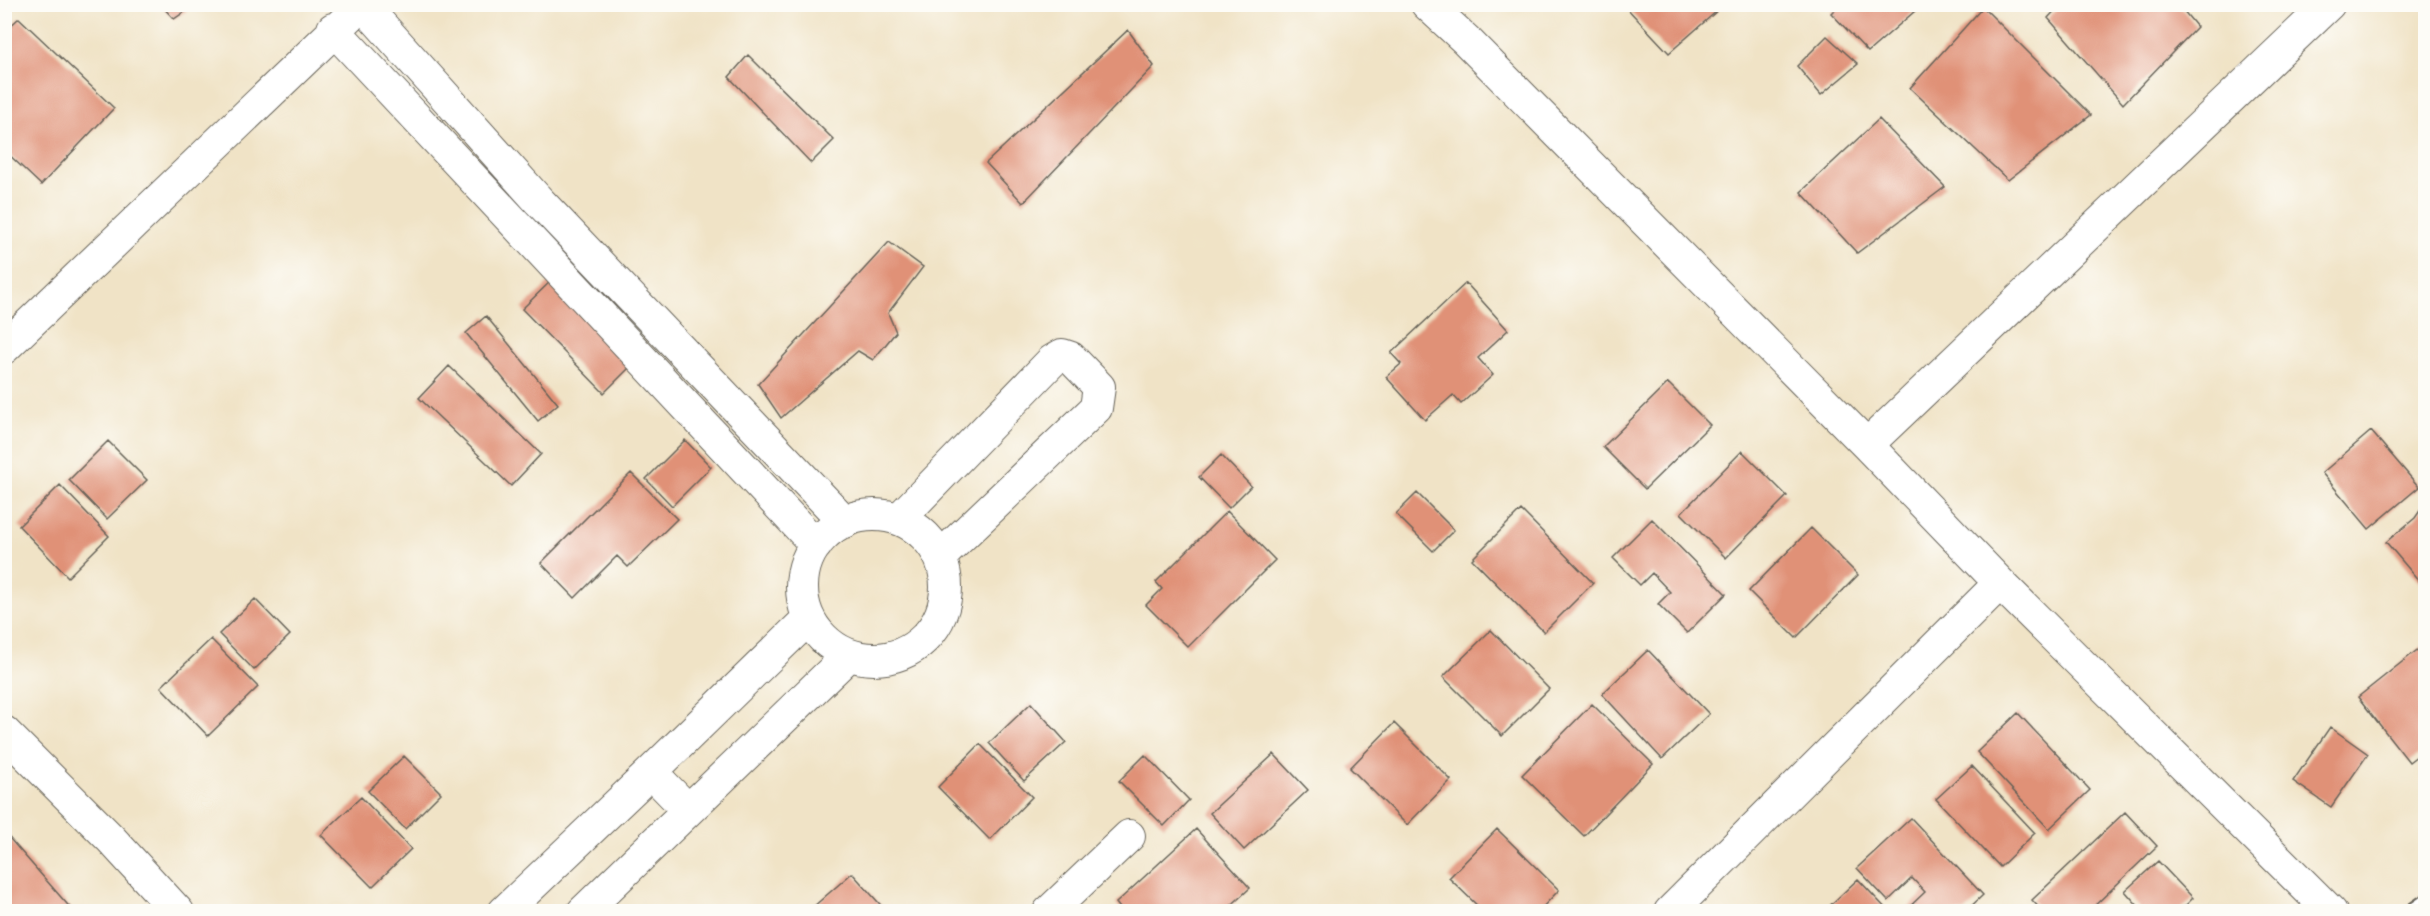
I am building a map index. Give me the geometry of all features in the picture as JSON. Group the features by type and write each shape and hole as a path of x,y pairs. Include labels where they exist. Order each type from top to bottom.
{"street":[{"path":"1427,4 1467,40 2000,583 2331,912"},
{"path":"1867,445 2329,4"},
{"path":"4,348 333,29 363,5 539,201 779,450 844,522"},
{"path":"333,29 816,545"},
{"path":"514,225 539,201"},
{"path":"899,519 1052,361 1062,355 1071,358 1099,387 1096,408 940,557"},
{"path":"750,476 779,450"},
{"path":"872,515 899,519 916,528 930,541 940,557 945,575 946,594 942,612 933,629 921,642 904,653 886,658 868,659 849,655 833,646 819,634 809,618 804,599 803,581 807,562 816,545 828,532 844,522 872,515"},
{"path":"1670,912 2000,583"},
{"path":"504,912 809,618"},
{"path":"583,912 849,655"},
{"path":"4,732 111,839 178,912"},
{"path":"651,772 688,810"},
{"path":"1049,912 1129,836"}],"lane":[{"path":"2413,912 2426,903"}],"building":[{"path":"160,4 196,4 174,19"},
{"path":"1623,4 1712,4 1718,10 1669,53"},
{"path":"1840,4 1923,4 1868,52 1831,13"},
{"path":"2061,4 2178,4 2197,27 2123,104 2048,18"},
{"path":"1983,7 2091,115 2008,180 1910,88"},
{"path":"19,18 114,108 41,185 4,150 4,32"},
{"path":"1128,30 1154,66 1023,203 986,163"},
{"path":"1827,36 1858,64 1821,95 1797,66"},
{"path":"748,55 834,140 811,163 729,77"},
{"path":"1879,119 1945,187 1857,253 1801,192"},
{"path":"889,242 923,267 888,313 896,332 873,360 858,351 781,418 758,384"},
{"path":"555,277 636,361 604,393 522,309"},
{"path":"1466,283 1508,330 1478,358 1493,375 1461,404 1453,395 1425,420 1386,377 1401,364 1391,353"},
{"path":"486,316 558,404 538,421 466,333"},
{"path":"449,366 541,454 511,486 419,398"},
{"path":"1668,383 1710,425 1645,489 1603,447"},
{"path":"2371,431 2419,487 2369,529 2322,473"},
{"path":"685,440 711,467 672,506 646,479"},
{"path":"108,441 147,480 107,519 69,480"},
{"path":"1742,451 1787,496 1726,558 1681,513"},
{"path":"1221,455 1251,486 1229,508 1199,477"},
{"path":"631,473 677,519 628,567 617,556 575,598 541,563"},
{"path":"60,485 109,536 68,577 19,526"},
{"path":"1417,493 1454,530 1433,551 1396,514"},
{"path":"2426,502 2426,589 2386,542 2415,518"},
{"path":"1521,510 1593,583 1544,632 1472,559"},
{"path":"1227,511 1275,560 1188,647 1146,605 1162,589 1156,582"},
{"path":"1652,519 1726,594 1687,633 1658,604 1670,592 1652,573 1640,585 1613,558"},
{"path":"1811,528 1858,575 1796,638 1749,591"},
{"path":"255,599 290,635 254,670 219,634"},
{"path":"1491,630 1549,689 1502,736 1443,677"},
{"path":"211,639 258,687 208,736 161,687"},
{"path":"2426,643 2426,749 2409,762 2358,697"},
{"path":"1648,650 1709,714 1662,759 1602,694"},
{"path":"1031,703 1066,742 1024,781 989,743"},
{"path":"1592,704 1653,764 1584,836 1522,775"},
{"path":"2018,713 2090,790 2049,829 1977,752"},
{"path":"1394,723 1451,780 1407,825 1350,768"},
{"path":"2330,727 2368,754 2331,807 2293,781"},
{"path":"980,744 1032,797 990,840 938,787"},
{"path":"1274,754 1308,790 1244,850 1210,813"},
{"path":"1145,755 1189,800 1164,826 1119,781"},
{"path":"404,756 441,793 405,829 368,791"},
{"path":"1972,766 2035,833 2000,867 1936,799"},
{"path":"361,797 411,849 372,887 321,835"},
{"path":"2125,812 2157,846 2088,912 2043,912 2032,900"},
{"path":"1911,818 1983,895 1965,912 1904,912 1925,892 1912,878 1888,901 1857,868"},
{"path":"1196,829 1250,888 1224,912 1123,912 1116,903"},
{"path":"1497,829 1559,890 1538,912 1484,912 1449,878"},
{"path":"4,832 74,912 4,912"},
{"path":"2158,861 2193,898 2179,912 2137,912 2140,908 2125,891"},
{"path":"852,873 887,912 817,912 813,907"},
{"path":"1858,879 1889,912 1823,912"}]}
